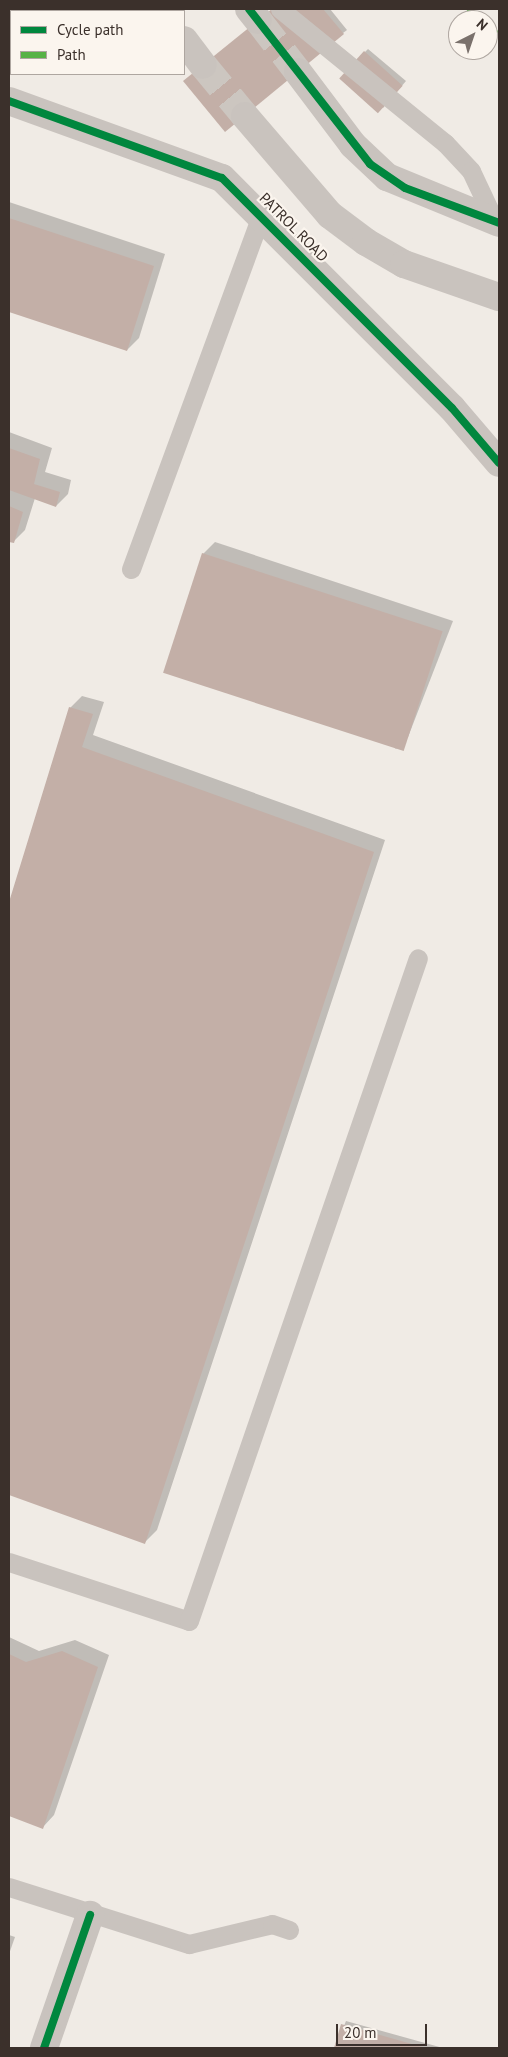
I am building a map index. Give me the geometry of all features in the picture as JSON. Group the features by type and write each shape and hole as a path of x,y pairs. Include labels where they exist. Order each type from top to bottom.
{"street":[{"path":"185,41 203,65"},
{"path":"298,72 353,145 387,177 497,222"},
{"name":"PATROL ROAD","path":"9,101 196,165 222,178 262,213 499,463"},
{"path":"245,116 330,215 366,242 404,264 499,297"},
{"path":"44,2048 90,1915"}],"lane":[{"path":"262,12 445,143 471,171 497,222"},
{"path":"131,569 262,213"},
{"path":"9,1562 189,1621 418,958"},
{"path":"9,1888 90,1915 189,1944 272,1924 289,1930"}],"building":[{"path":"272,9 323,9 344,34 225,132 183,81"},
{"path":"364,51 403,86 378,113 339,78"},
{"path":"9,218 154,266 127,351 9,312"},
{"path":"9,448 40,459 34,484 60,492 56,507 9,490"},
{"path":"9,506 23,512 14,543 9,542"},
{"path":"202,553 443,631 404,751 163,673"},
{"path":"69,707 93,714 82,747 374,852 145,1544 9,1495 9,902"},
{"path":"62,1651 98,1667 43,1829 9,1816 9,1654 26,1662"},
{"path":"341,2024 426,2048 334,2048"}],"tunnel":[{"path":"258,20 298,72"},
{"path":"203,65 245,116"}],"cycle path":[{"path":"249,9 370,164 405,188 499,223"},
{"path":"9,101 222,178 452,408 499,463"},
{"path":"44,2048 90,1915"}]}
